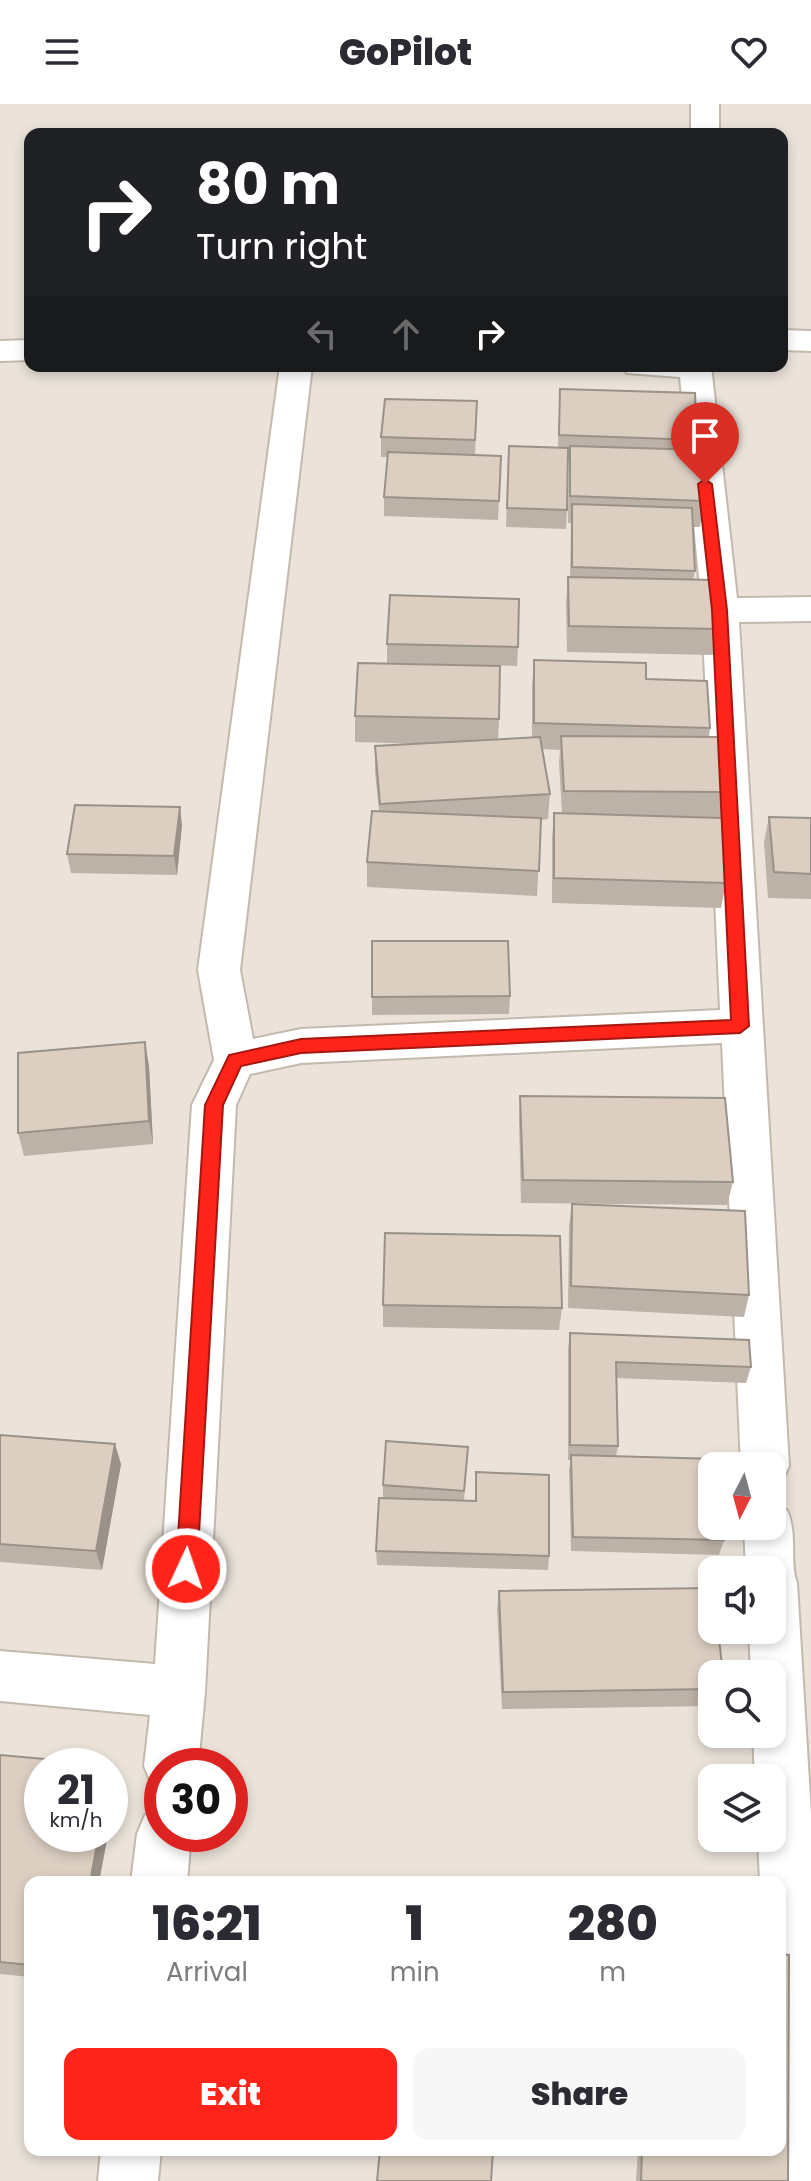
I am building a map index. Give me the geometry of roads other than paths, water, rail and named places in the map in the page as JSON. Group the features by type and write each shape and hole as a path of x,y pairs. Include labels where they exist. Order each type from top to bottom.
{"street":[{"path":"705,104 705,128"},
{"path":"788,340 811,341"},
{"path":"0,351 24,350"},
{"path":"173,1748 179,1692 214,1105 235,1060 219,970 295,372"},
{"path":"696,372 720,610 764,1452"},
{"path":"720,610 811,609"},
{"path":"235,1060 301,1046 740,1026"},
{"path":"779,1644 799,1830 803,2181"},
{"path":"0,1676 179,1692"},
{"path":"160,1876 162,1852"},
{"path":"128,2181 130,2156"}]}
